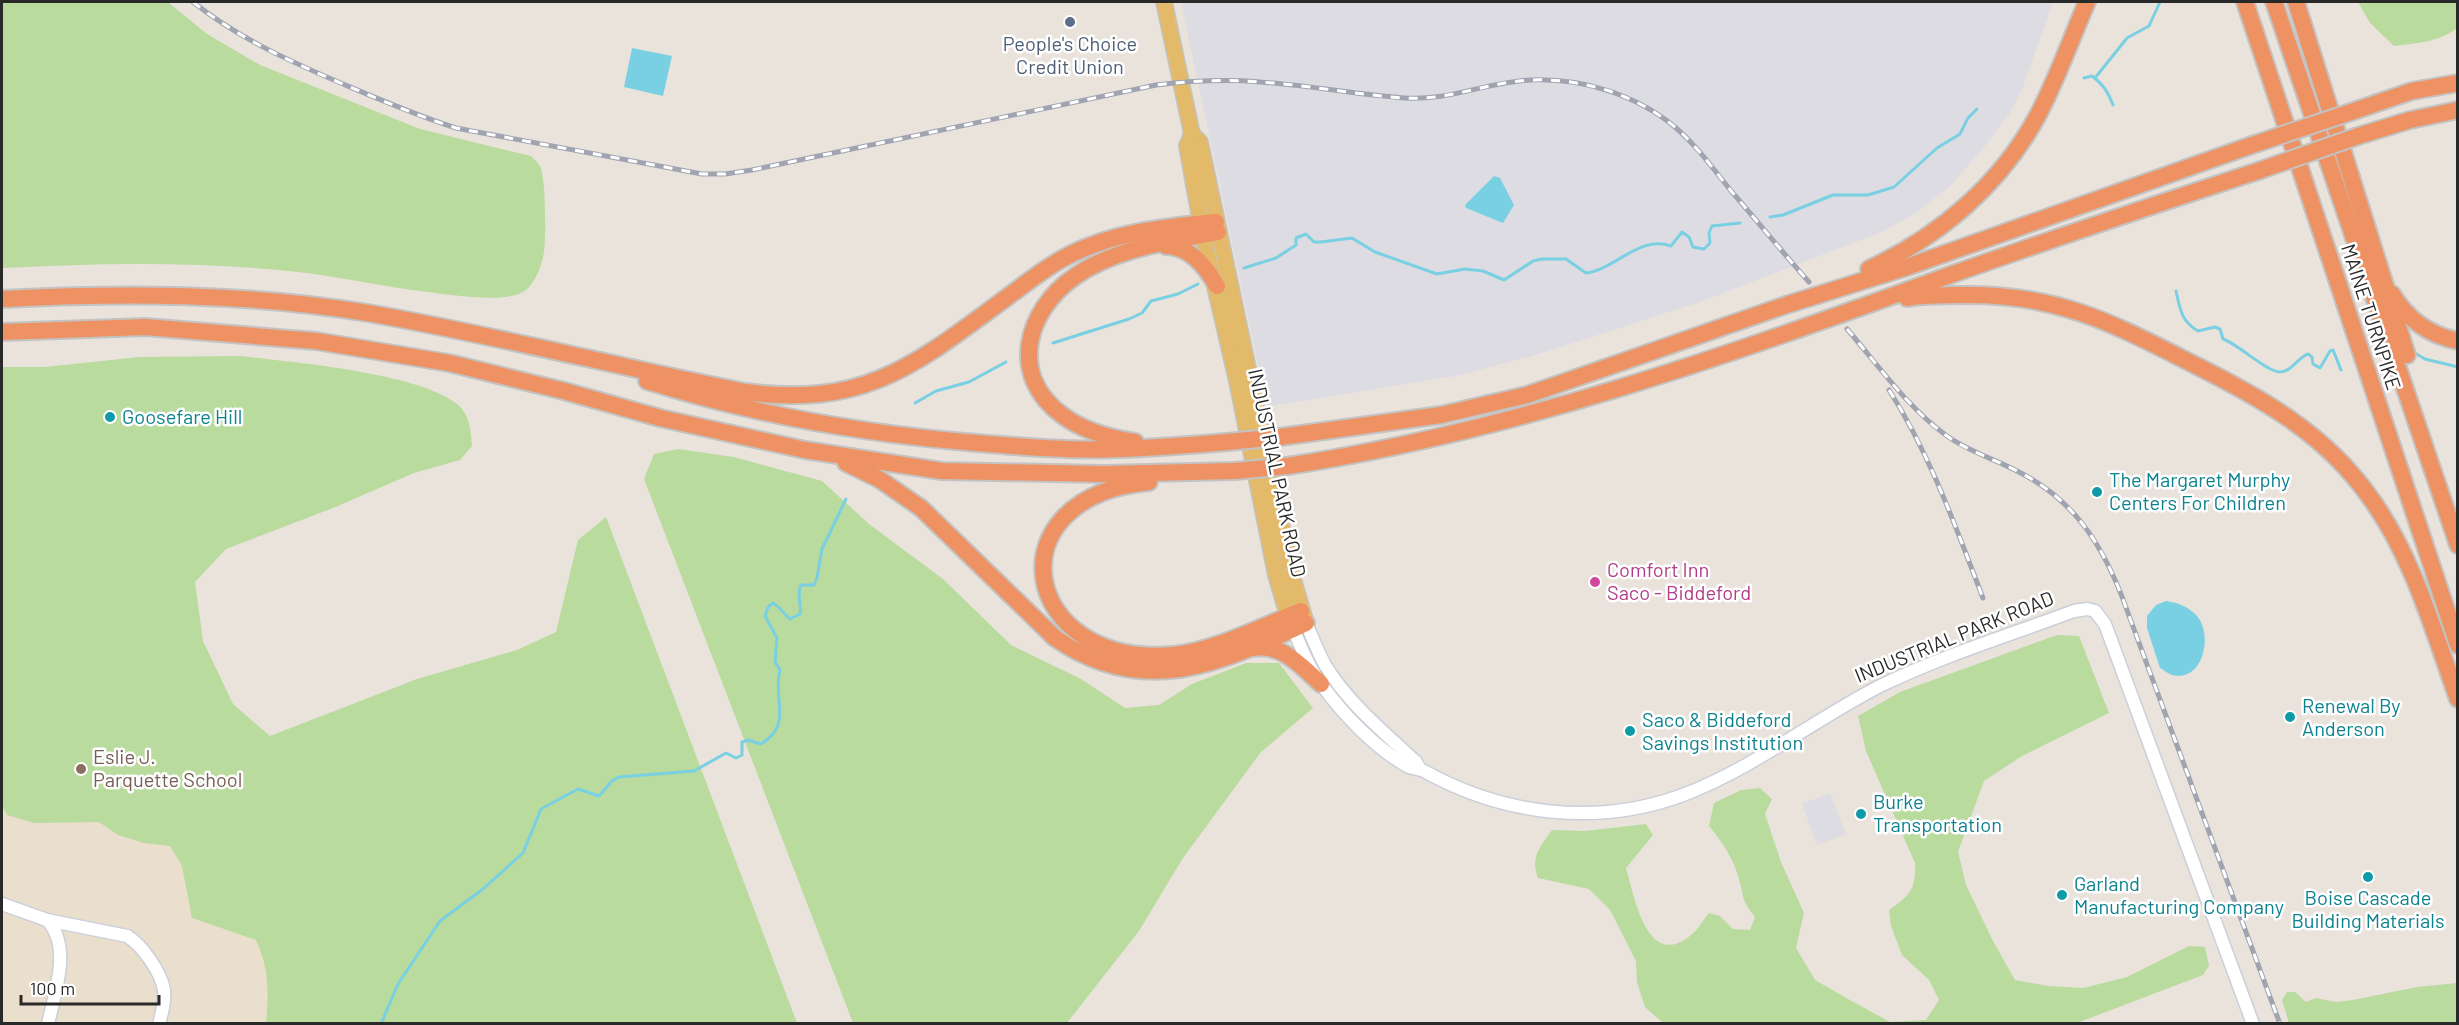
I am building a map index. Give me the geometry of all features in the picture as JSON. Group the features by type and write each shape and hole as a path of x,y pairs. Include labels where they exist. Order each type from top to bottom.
{"highway":[{"path":"1786,305 1863,272 1910,248 1942,227 1980,194 2004,166 2028,132 2045,99 2087,2"},
{"name":"MAINE TURNPIKE","path":"2244,2 2457,645"},
{"name":"MAINE TURNPIKE","path":"2274,2 2457,545"},
{"path":"2296,2 2457,510"},
{"path":"549,350 668,388 776,415 852,429 1005,446 1117,449 1165,447 1280,437 1441,415 1516,398 1571,381 2412,91 2457,83"},
{"path":"1297,620 1185,653 1142,655 1104,647 1078,634 1062,620 1049,600 1044,584 1044,551 1060,519 1085,499 1110,489 1136,483 1345,457 1455,435 1625,387 1865,307 2049,241 2358,136 2421,117 2457,110"},
{"path":"1165,447 1116,439 1071,421 1047,401 1038,387 1030,364 1032,328 1044,305 1057,291 1098,262 1210,228"},
{"path":"2,300 145,295 244,300 366,313 745,392 793,397 841,391 881,380 921,360 1041,272 1080,249 1150,230 1210,228"},
{"path":"1147,247 1174,247 1186,251 1202,264 1217,286"},
{"path":"2380,273 2402,309 2410,317 2434,333 2457,340"},
{"path":"1865,307 1913,297 1970,295 2018,298 2060,305 2095,316 2132,332 2248,392 2287,416 2321,441 2348,468 2390,528 2413,576 2457,699"},
{"path":"2,332 145,327 316,341 449,363 564,391 660,418 805,450 942,471 1104,474 1235,471"},
{"path":"805,450 859,468 911,500 1055,638 1082,655 1114,666 1162,671 1204,665 1240,651 1297,620"},
{"path":"1240,651 1257,647 1275,648 1290,656 1321,684"}],"main road":[{"name":"INDUSTRIAL PARK ROAD","path":"1164,2 1192,134 1200,142 1217,286 1276,575 1297,620"},
{"name":"INDUSTRIAL PARK ROAD","path":"1210,228 1292,576 1297,620"}],"street":[{"name":"INDUSTRIAL PARK ROAD","path":"1297,620 1321,684 1373,740 1404,764 1480,797 1527,810 1587,813 1641,807 1681,796 1721,777 1859,698 1910,673 2074,612 2087,609 2095,611 2105,624 2253,1023"},
{"name":"INDUSTRIAL PARK ROAD","path":"1297,620 1344,691 1360,710 1416,762 1420,769"},
{"path":"2,904 47,920 106,931 127,936 136,941 143,948 164,989 164,1007 159,1023"},
{"path":"47,920 56,929 60,943 56,986 48,1023"}],"shaded area":[{"path":"1181,2 2053,2 2023,87 2010,113 1950,186 1916,213 1884,231 1700,302 1542,353 1461,375 1267,407"},
{"name":"Eslie J. Parquette School","path":"2,619 318,920 315,1023 2,1023"},
{"path":"1830,793 1846,834 1817,845 1802,804"}],"green space":[{"path":"2,2 168,2 207,34 260,65 420,129 531,156 540,166 544,194 544,252 537,274 531,285 523,292 490,298 412,290 261,268 113,264 2,268"},
{"path":"2358,2 2457,2 2457,28 2435,39 2394,46 2370,23"},
{"path":"241,356 354,371 414,384 439,393 457,404 465,413 472,446 460,460 414,473 333,508 226,549 195,582 203,641 233,704 270,736 417,679 517,650 556,632 578,540 606,517 797,1023 266,1023 267,981 256,940 192,918 182,866 170,846 144,843 118,835 99,822 34,823 7,815 2,805 2,367 44,367 140,357"},
{"path":"678,449 734,457 822,481 869,524 943,579 1011,645 1081,679 1125,708 1159,705 1192,684 1246,663 1279,663 1313,708 1261,752 1183,858 1139,931 1067,1023 853,1023 644,479 654,454"},
{"path":"2057,635 2079,636 2109,713 2022,756 1984,781 1958,852 1966,885 2015,980 2048,986 2083,988 2127,977 2189,946 2205,947 2209,966 2203,975 2077,1023 1663,1023 1645,1007 1637,982 1636,961 1610,910 1589,889 1538,878 1536,858 1540,847 1552,830 1585,831 1646,824 1653,835 1626,868 1638,911 1653,937 1663,944 1676,944 1694,933 1709,913 1720,916 1733,929 1750,930 1755,917 1745,902 1731,858 1709,826 1714,803 1741,790 1760,788 1772,799 1765,814 1781,862 1804,913 1796,948 1815,980 1890,1022 1926,1020 1939,1000 1929,980 1902,955 1891,926 1889,910 1907,896 1913,886 1915,863 1866,751 1858,716 1900,692"},
{"path":"2457,983 2457,1023 2289,1023 2282,1000 2287,992 2295,992 2306,1002 2316,998 2336,1002 2417,987"}],"water":[{"path":"632,48 672,56 663,96 624,87"},
{"path":"1494,176 1500,178 1514,205 1503,223 1466,208 1465,205"},
{"path":"2166,601 2192,611 2201,622 2204,632 2205,643 2199,664 2192,671 2183,675 2172,675 2160,668 2147,628 2147,616 2156,605"}],"waterway":[{"path":"2095,78 2127,38 2149,26 2160,2"},
{"path":"2084,78 2092,76 2099,82 2113,105"},
{"path":"1770,217 1783,215 1833,195 1868,195 1894,187 1937,148 1960,134 1968,118 1977,109"},
{"path":"1244,268 1276,258 1296,245 1296,238 1306,234 1314,242 1352,238 1375,252 1437,274 1465,269 1483,271 1504,280 1533,261 1542,259 1566,259 1586,273 1607,266 1648,245 1671,246 1682,232 1689,237 1693,247 1704,249 1710,243 1709,233 1712,226 1740,223"},
{"path":"1053,343 1129,319 1142,313 1151,301 1178,294 1198,284"},
{"path":"2176,291 2182,314 2192,327 2198,331 2215,327 2220,329 2223,339 2274,371 2284,371 2308,354 2312,357 2313,364 2320,368 2330,351 2333,350 2341,370"},
{"path":"2415,353 2425,359 2458,367"},
{"path":"915,403 936,391 969,382 1006,362"},
{"path":"381,1024 398,984 440,921 483,889 523,853 541,809 578,789 599,796 612,781 619,777 694,771 726,753 736,758 742,755 742,742 748,740 761,744 771,736 777,728 779,719 780,670 775,662 777,638 765,616 768,607 773,603 790,619 800,614 801,585 814,585 822,549 846,499"}],"railway":[{"path":"193,2 244,37 280,56 366,94 441,123 456,128 702,174 725,174 752,170 1156,85 1247,81 1405,98 1437,97 1515,81 1550,80 1588,85 1643,105 1683,134 1809,282"},
{"path":"1847,329 1894,386 1933,425 1964,446 2036,482 2053,494 2068,507 2093,538 2121,594 2280,1024"},
{"path":"1889,390 1930,465 1983,598"}],"place":[{"name":"People's Choice Credit Union","path":"1070,22"},
{"name":"Goosefare Hill","path":"110,417"},
{"name":"The Margaret Murphy Centers For Children","path":"2097,492"},
{"name":"Comfort Inn Saco - Biddeford","path":"1595,582"},
{"name":"Renewal By Anderson","path":"2290,717"},
{"name":"Saco & Biddeford Savings Institution","path":"1630,731"},
{"name":"Eslie J. Parquette School","path":"81,769"},
{"name":"Burke Transportation","path":"1861,814"},
{"name":"Boise Cascade Building Materials","path":"2368,877"},
{"name":"Garland Manufacturing Company","path":"2062,895"}]}
